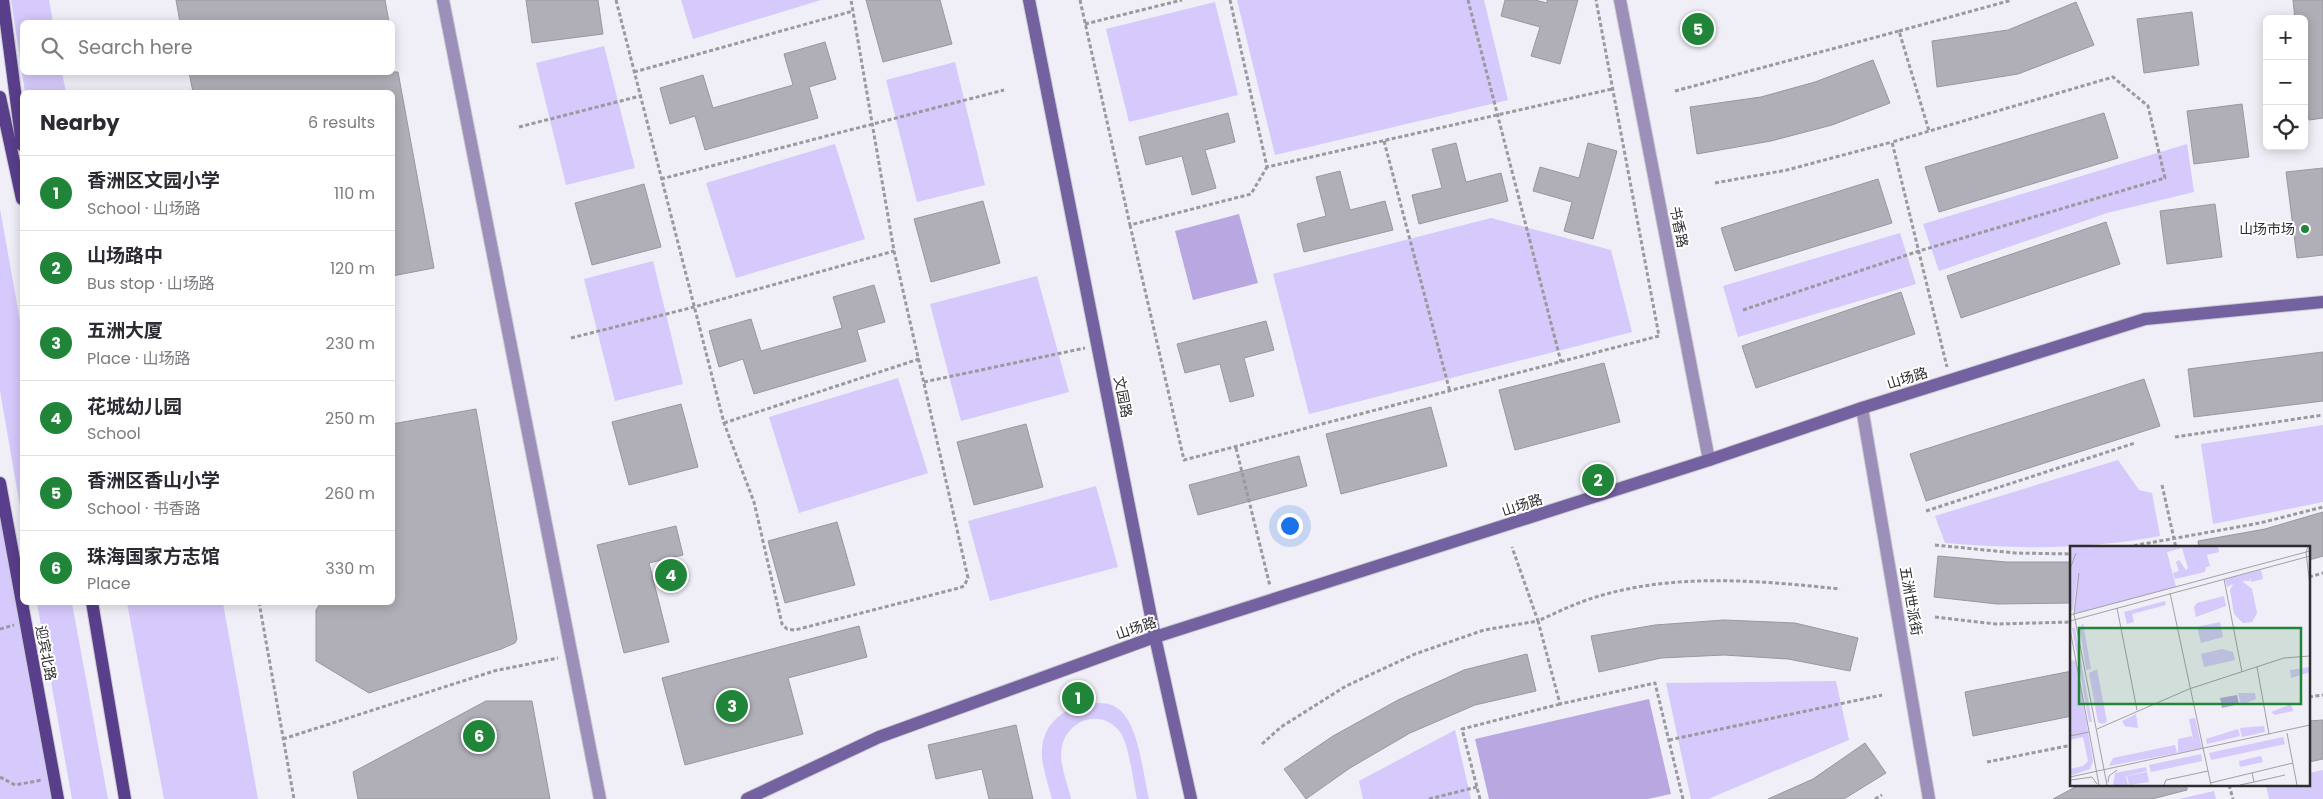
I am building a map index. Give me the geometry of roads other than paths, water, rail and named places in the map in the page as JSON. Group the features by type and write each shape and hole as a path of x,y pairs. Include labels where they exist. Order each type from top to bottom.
{"main road":[{"path":"3,0 20,130"},
{"path":"1,103 20,190"},
{"name":"迎宾北路","path":"0,483 20,590"},
{"name":"迎宾北路","path":"23,605 58,799"},
{"path":"93,605 125,799"}],"street":[{"path":"443,0 600,799"},
{"name":"文园路","path":"1028,0 1155,637 1191,799"},
{"name":"书香路","path":"1620,0 1709,460"},
{"name":"山场路","path":"747,799 878,737 1155,637 1709,460 1950,380 2145,319 2323,302"},
{"name":"五洲世派街","path":"1862,408 1929,799"}],"place":[{"name":"香洲区香山小学","path":"1698,29"},
{"name":"山场市场","path":"2305,229"},
{"name":"山场路中","path":"1598,480"},
{"name":"花城幼儿园","path":"671,575"},
{"name":"香洲区文园小学","path":"1078,698"},
{"name":"五洲大厦","path":"732,706"},
{"name":"珠海国家方志馆","path":"479,736"}]}
